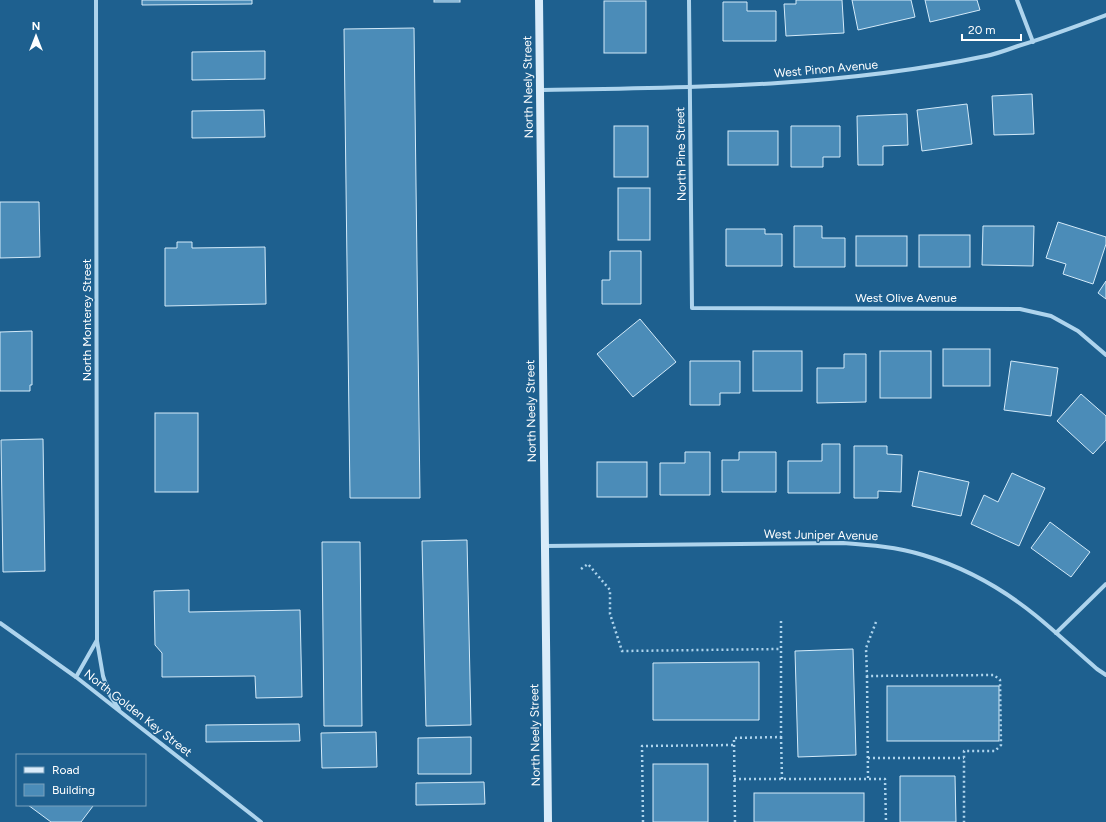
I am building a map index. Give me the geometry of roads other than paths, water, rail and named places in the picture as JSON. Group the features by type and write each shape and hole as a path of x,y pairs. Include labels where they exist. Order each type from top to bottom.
{"street":[{"name":"North Monterey Street","path":"96,0 97,640 103,676 109,694 121,713"},
{"name":"North Neely Street","path":"539,0 548,822"},
{"name":"North Pine Street","path":"689,0 692,308"},
{"path":"1016,0 1033,42"},
{"name":"West Pinon Avenue","path":"540,90 690,87 810,82 898,72 987,56 1033,42 1106,15"},
{"name":"West Olive Avenue","path":"692,308 1020,309 1051,316 1078,331 1106,356"},
{"name":"West Juniper Avenue","path":"544,546 843,543 883,546 923,555 969,573 1003,593 1034,614 1097,669 1106,675"},
{"path":"1056,633 1106,584"},
{"name":"North Golden Key Street","path":"0,623 76,677 261,822"},
{"name":"North Monterey Street","path":"76,677 97,640"}]}
